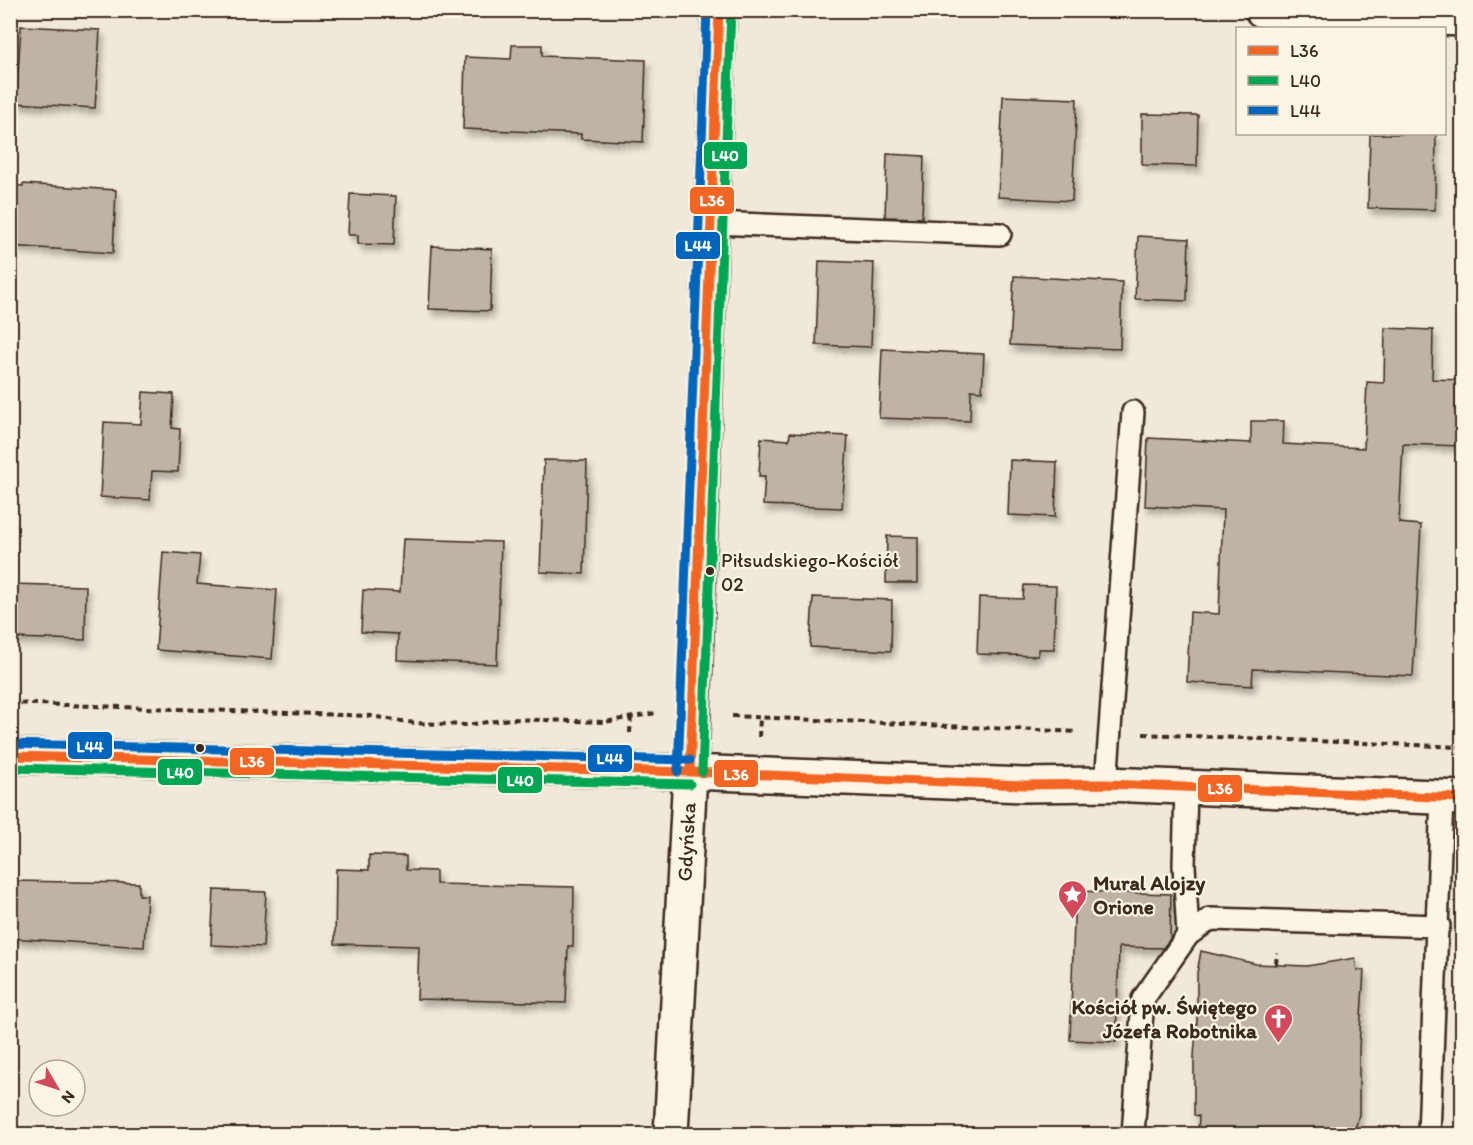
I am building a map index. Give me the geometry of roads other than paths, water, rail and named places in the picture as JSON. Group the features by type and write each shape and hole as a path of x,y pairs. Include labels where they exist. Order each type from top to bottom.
{"street":[{"name":"Gdyńska","path":"671,1134 693,715 719,10"},
{"path":"1262,10 1462,19"},
{"path":"10,756 690,772 1023,785 1106,784 1452,798"}],"lane":[{"path":"712,223 1000,234"},
{"path":"1106,784 1132,412"},
{"path":"1186,787 1184,865 1188,935"},
{"path":"1429,1134 1439,926 1452,798"},
{"path":"1133,1134 1143,999 1188,935 1210,919 1439,926"}],"place":[{"name":"Piłsudskiego-Kościół 02","path":"710,571"},
{"name":"Mural Alojzy Orione","path":"1072,920"},
{"name":"Kościół pw. Świętego Józefa Robotnika","path":"1278,1044"}]}
